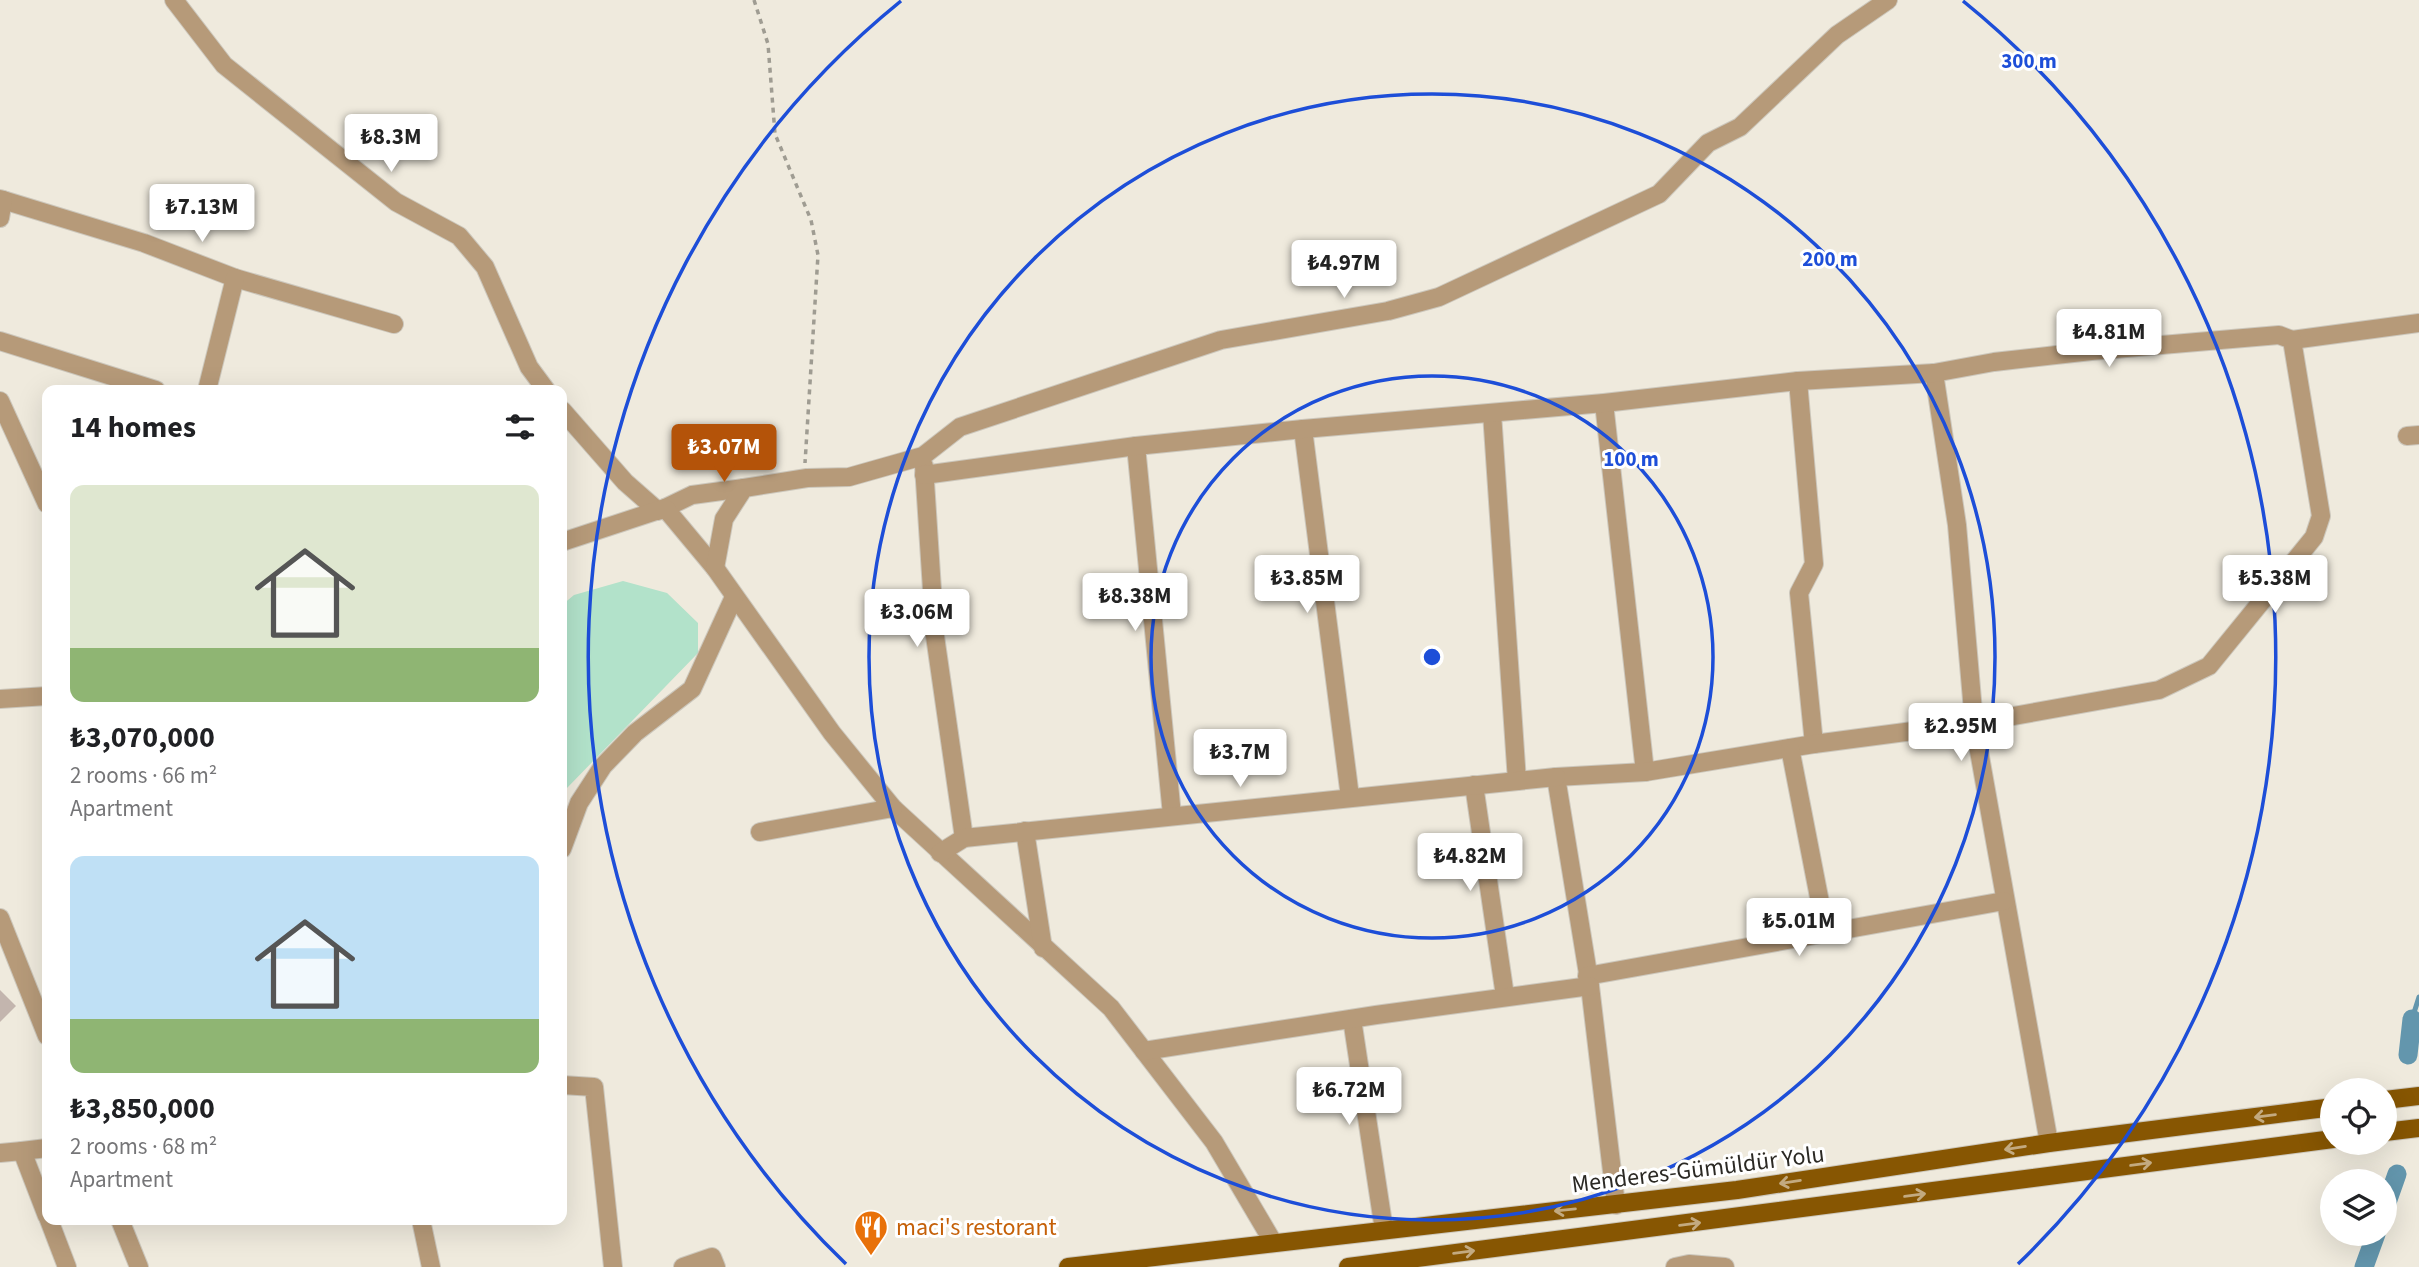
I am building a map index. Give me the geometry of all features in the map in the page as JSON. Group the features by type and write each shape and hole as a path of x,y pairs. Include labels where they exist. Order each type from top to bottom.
{"main road":[{"path":"2397,1099 2419,1096"},
{"name":"Menderes-Gümüldür Yolu","path":"1068,1267 1737,1191 2049,1143 2320,1109"},
{"path":"2397,1131 2419,1128"},
{"path":"1348,1267 2320,1141"}],"street":[{"path":"174,0 224,65 396,202 459,236 485,267 529,368 542,385"},
{"path":"567,540 662,510 692,495 807,478 849,477 923,456 960,427 1221,340 1388,311 1439,297 1658,194 1708,143 1740,127 1837,34 1888,0"},
{"path":"0,218 1,199 144,243 235,278 394,324"},
{"path":"208,385 235,278"},
{"path":"924,475 1136,446 1303,429 1604,403 1798,382 1934,373 1994,362 2091,351 2278,335 2292,340 2419,323"},
{"path":"940,853 964,838 1517,780 1645,772 1814,744 1974,723 2159,690 2209,666 2314,537 2321,516 2292,340"},
{"path":"0,341 140,385"},
{"path":"1934,373 1957,525 1974,723 2049,1143"},
{"path":"1798,382 1814,565 1800,593 1814,744"},
{"path":"0,401 42,493"},
{"path":"1604,403 1645,772"},
{"path":"1492,413 1517,780"},
{"path":"567,416 625,482 662,510 715,568 832,733 893,808 1111,1009 1214,1142 1273,1242"},
{"path":"1303,429 1350,797"},
{"path":"1136,446 1172,816"},
{"path":"923,456 935,636 964,838"},
{"path":"715,568 723,519 744,488"},
{"path":"567,835 579,803 603,766 635,733 692,689 734,597"},
{"path":"0,699 42,696"},
{"path":"1790,748 1826,933"},
{"path":"1556,777 1588,981 1616,1205"},
{"path":"1474,785 1505,996"},
{"path":"760,832 893,808"},
{"path":"1025,831 1043,948"},
{"path":"1144,1051 1505,996 2004,901"},
{"path":"0,918 42,1023"},
{"path":"1352,1019 1384,1230"},
{"path":"567,1085 594,1087 613,1267"},
{"path":"0,1153 42,1149"},
{"path":"22,1151 42,1203"},
{"path":"51,1225 67,1267"},
{"path":"122,1225 139,1267"},
{"path":"422,1225 431,1267"},
{"path":"683,1267 712,1257 716,1267"},
{"path":"1675,1267 1689,1264 1725,1267"}],"path":[{"path":"754,0 768,44 775,134 811,220 818,255 804,457 807,478"}],"green space":[{"path":"623,581 667,593 698,623 698,653 567,788 567,601 574,595"}],"building":[{"path":"0,990 16,1006 0,1022"}],"waterway":[{"path":"2412,1019 2419,997"},
{"path":"2408,1055 2412,1019"},
{"path":"2364,1267 2372,1246"}],"place":[{"name":"maci's restorant","path":"871,1257"}]}
